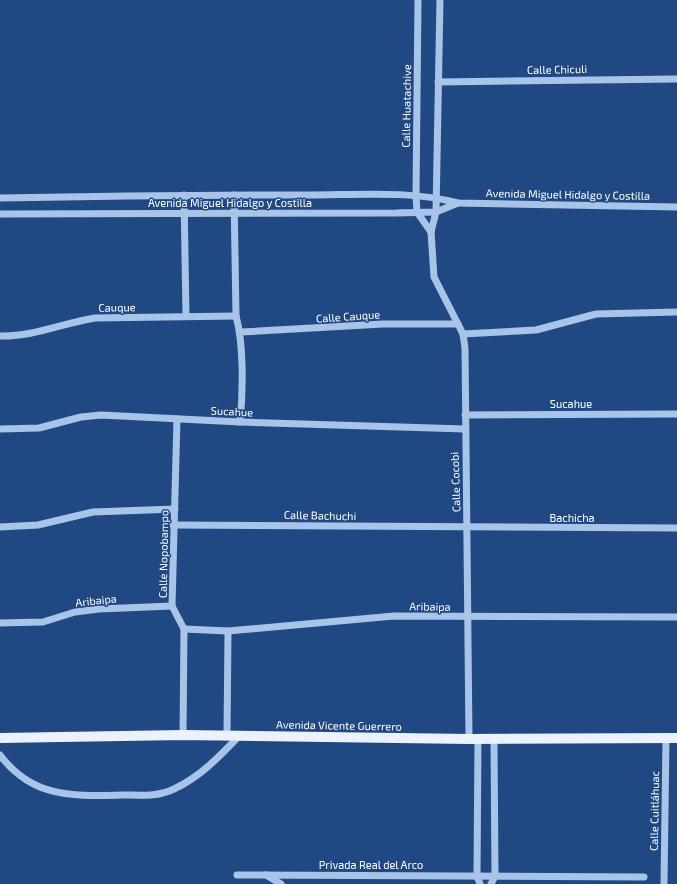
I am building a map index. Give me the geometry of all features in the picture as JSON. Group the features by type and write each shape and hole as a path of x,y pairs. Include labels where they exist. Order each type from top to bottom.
{"main road":[{"name":"Avenida Vicente Guerrero","path":"0,738 184,735 474,740 677,738"}],"street":[{"name":"Calle Huatachive","path":"417,212 418,0"},
{"path":"436,212 440,0"},
{"name":"Calle Chiculi","path":"438,82 677,79"},
{"name":"Avenida Miguel Hidalgo y Costilla","path":"0,198 184,195 416,196 436,197 458,203 677,207"},
{"path":"184,195 186,316"},
{"path":"234,195 236,316 241,332 240,422"},
{"name":"Avenida Miguel Hidalgo y Costilla","path":"0,214 436,212 458,203"},
{"path":"417,212 431,232"},
{"name":"Calle Cocobi","path":"436,212 431,232 434,277 463,334 465,348 468,618 474,740"},
{"path":"463,334 536,330 596,314 677,312"},
{"name":"Cauque","path":"0,336 31,334 81,320 95,318 236,316"},
{"name":"Calle Cauque","path":"241,332 383,324 458,324"},
{"name":"Sucahue","path":"465,415 677,414"},
{"name":"Sucahue","path":"0,429 39,428 90,416 465,429"},
{"name":"Calle Nopobampo","path":"177,419 172,606 184,629 184,735"},
{"path":"0,526 38,525 92,512 175,509"},
{"name":"Calle Bachuchi","path":"173,525 467,528"},
{"name":"Bachicha","path":"467,528 677,528"},
{"name":"Aribaipa","path":"0,623 43,622 75,612 99,609 172,606"},
{"name":"Aribaipa","path":"184,629 228,631 371,618 677,617"},
{"path":"227,736 228,631"},
{"path":"0,755 21,778 41,788 58,793 73,796 156,795 173,790 200,774 212,764 239,736"},
{"path":"491,884 495,876 494,739"},
{"name":"Calle Cuitláhuac","path":"664,884 666,739"},
{"path":"474,740 477,876 480,884"},
{"name":"Privada Real del Arco","path":"237,875 495,876 599,881 644,877"},
{"name":"Privada Real del Arco","path":"265,875 281,884"}]}
